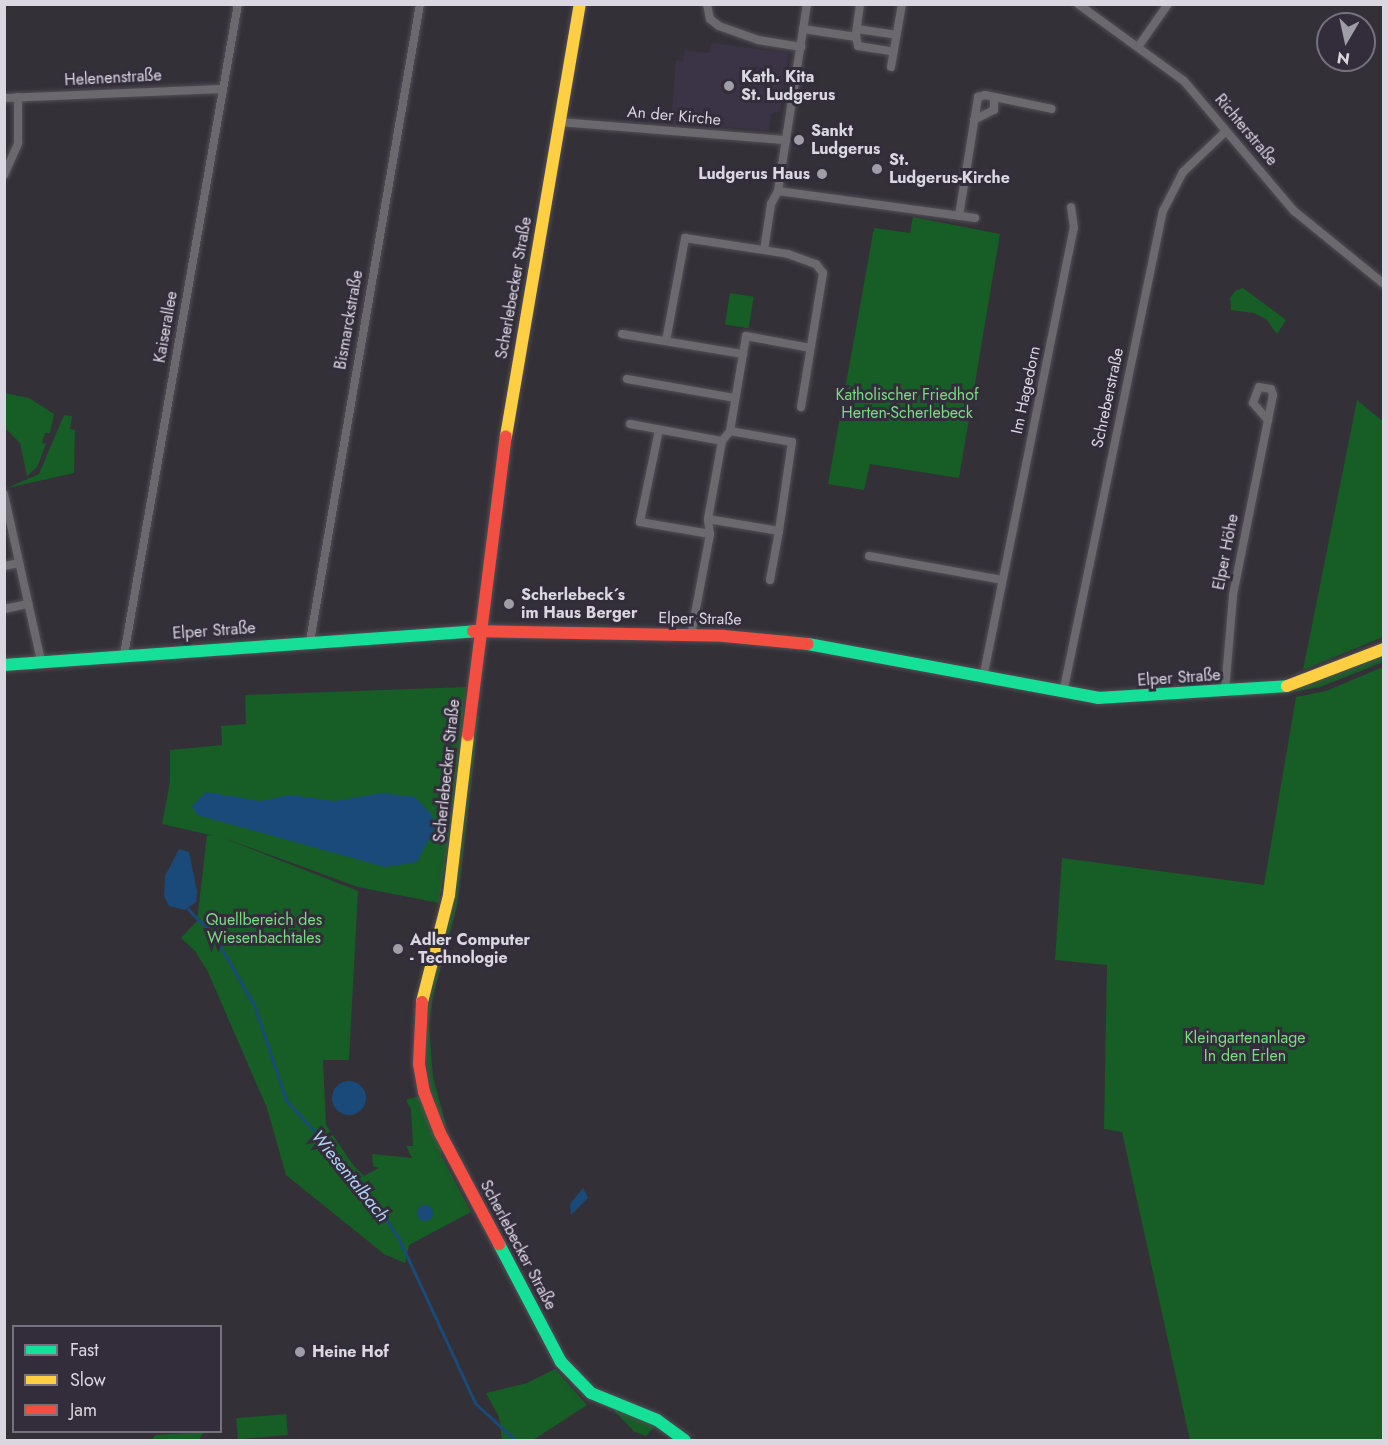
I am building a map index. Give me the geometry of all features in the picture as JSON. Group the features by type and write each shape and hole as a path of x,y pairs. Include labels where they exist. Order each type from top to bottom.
{"street":[{"name":"Kaiserallee","path":"124,654 238,4"},
{"name":"Bismarckstraße","path":"310,641 420,4"},
{"name":"Scherlebecker Straße","path":"580,4 495,499 450,895 419,1022 424,1092 440,1132 561,1362 591,1393 657,1420 685,1440"},
{"path":"707,4 710,19 719,26 758,40 801,47"},
{"path":"764,250 771,204 778,191 807,4"},
{"path":"860,4 856,33 858,46 894,52"},
{"path":"891,67 902,4"},
{"name":"Richterstraße","path":"1078,4 1184,81 1294,211 1383,284"},
{"path":"1138,47 1168,4"},
{"path":"803,29 897,35"},
{"name":"Helenenstraße","path":"4,98 223,88"},
{"path":"959,216 978,97 985,95 994,100 1052,109"},
{"path":"4,176 18,143 18,98"},
{"path":"974,120 994,110 994,100"},
{"name":"An der Kirche","path":"560,122 786,140"},
{"name":"Schreberstraße","path":"1063,693 1163,211 1183,172 1226,131"},
{"path":"778,191 975,218"},
{"name":"Im Hagedorn","path":"982,678 1074,228 1071,207"},
{"path":"666,341 685,238 764,250 822,267 801,406"},
{"path":"622,334 743,354"},
{"path":"691,635 710,534 708,519 722,441 730,431 746,336 810,348"},
{"path":"627,378 735,398"},
{"name":"Elper Höhe","path":"1225,691 1233,595 1268,420"},
{"path":"630,424 722,441"},
{"path":"658,430 640,522 710,534"},
{"path":"730,431 792,442 770,580"},
{"path":"4,494 8,523 41,661"},
{"path":"708,519 779,531"},
{"path":"869,556 1002,580"},
{"path":"4,566 19,563"},
{"path":"4,609 28,604"},
{"name":"Elper Straße","path":"4,665 124,654 479,631 691,635 775,638 1098,698 1225,691 1305,683 1383,649"}],"shaded area":[{"name":"Kath. Kita St. Ludgerus","path":"712,43 789,53 780,111 771,114 769,130 671,123 676,60 683,61 685,51 709,53"}],"green space":[{"name":"Katholischer Friedhof Herten-Scherlebeck","path":"913,217 1000,234 959,478 870,464 864,490 828,484 874,228 910,233"},
{"path":"1243,288 1286,320 1277,334 1266,319 1254,313 1231,310 1230,298 1235,291"},
{"path":"730,293 754,297 749,328 725,325"},
{"path":"4,393 29,398 54,414 50,433 45,433 42,443 46,444 37,467 27,476 20,443 5,428"},
{"path":"1357,400 1381,420 1383,418 1383,637 1303,670"},
{"path":"64,415 72,416 70,429 75,430 74,473 7,488 39,474"},
{"path":"1383,653 1383,662 1320,687 1280,694 1214,698 1278,692"},
{"name":"Kleingartenanlage In den Erlen","path":"1383,667 1383,1440 1190,1440 1122,1132 1104,1129 1107,965 1055,960 1062,858 1264,885 1296,697 1326,691"},
{"name":"Quellbereich des Wiesenbachtales","path":"466,687 458,782 439,903 358,887 221,837 358,891 349,1060 323,1060 326,1125 353,1165 364,1176 379,1168 373,1166 372,1154 412,1158 406,1146 413,1146 411,1109 406,1100 419,1096 442,1147 441,1155 471,1212 409,1245 405,1263 384,1254 286,1175 267,1108 208,972 195,951 181,938 197,921 207,835 215,836 162,824 170,782 170,750 222,745 221,726 246,724 245,695"},
{"path":"474,715 479,716 457,906 433,996 429,1026 433,1077 447,1129 432,1104 422,1032"},
{"path":"555,1369 587,1405 533,1440 502,1440 499,1417 486,1393 527,1383"},
{"path":"611,1408 656,1425 646,1436 635,1432"},
{"path":"286,1414 288,1435 238,1439 236,1418"},
{"path":"203,1433 199,1440 152,1440 155,1435"}],"water":[{"path":"206,792 260,801 290,795 335,801 382,793 415,797 432,815 435,827 417,862 385,867 197,815 192,806"},
{"path":"179,849 189,852 197,891 196,902 185,910 169,906 164,896 165,876"},
{"path":"349,1081 361,1086 366,1098 361,1110 349,1115 337,1110 332,1098 337,1086"},
{"path":"583,1188 588,1198 571,1215 570,1204"},
{"path":"425,1205 431,1207 433,1213 431,1219 425,1221 419,1219 417,1213 419,1207"}],"waterway":[{"name":"Wiesentalbach","path":"188,909 215,937 254,1005 286,1100 363,1185 399,1239 475,1403 515,1440"}],"traffic: fast":[{"path":"4,665 473,631"},
{"path":"808,644 1098,698 1287,686"},
{"path":"499,1244 561,1362 591,1393 657,1420 685,1440"}],"traffic: slow":[{"path":"506,436 580,4"},
{"path":"1287,686 1384,649"},
{"path":"422,1002 449,895 468,735"}],"traffic: jam":[{"path":"468,735 506,436"},
{"path":"473,631 724,636 808,644"},
{"path":"422,1002 419,1064 424,1092 440,1133 499,1244"}],"place":[{"name":"Kath. Kita St. Ludgerus","path":"729,86"},
{"name":"Sankt Ludgerus","path":"799,140"},
{"name":"St. Ludgerus-Kirche","path":"877,169"},
{"name":"Ludgerus Haus","path":"822,174"},
{"name":"Scherlebeck´s im Haus Berger","path":"509,604"},
{"name":"Adler Computer - Technologie","path":"398,949"},
{"name":"Heine Hof","path":"300,1352"}]}
